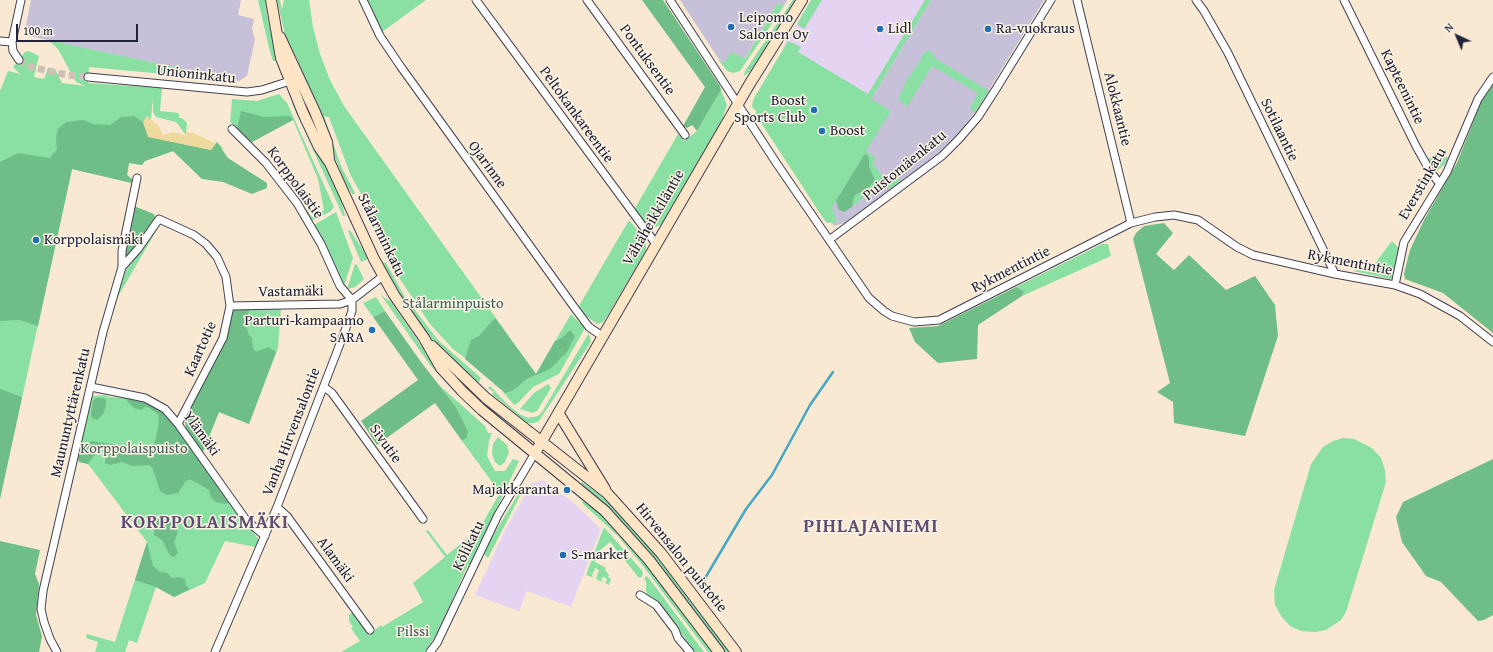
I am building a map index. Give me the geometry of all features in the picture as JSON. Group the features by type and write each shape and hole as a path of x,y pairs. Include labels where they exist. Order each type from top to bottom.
{"main road":[{"name":"Stålarminkatu","path":"271,0 278,32 281,58 289,81 320,147 330,163 383,276 424,338 441,368 462,391 535,453"},
{"name":"Vähäheikkiläntie","path":"535,453 738,104 802,0"},
{"name":"Stålarminkatu","path":"278,32 327,142 330,163"},
{"name":"Stålarminkatu","path":"424,338 481,393 541,442"},
{"path":"559,414 607,493"},
{"name":"Hirvensalon puistotie","path":"541,442 607,493 661,553 736,652"},
{"name":"Hirvensalon puistotie","path":"535,453 593,501 617,524 649,560 719,652"}],"street":[{"path":"18,60 13,51 12,42 21,0"},
{"name":"Ojarinne","path":"364,0 374,26 401,68 574,307 590,327 602,336"},
{"name":"Peltokankareentie","path":"476,0 656,244"},
{"name":"Pontuksentie","path":"588,0 685,135"},
{"name":"Rykmentintie","path":"670,0 738,104 869,298 892,316 923,322 938,320 1131,223 1164,215 1190,217 1205,224 1244,252 1335,274 1395,285 1420,294 1460,316 1493,342"},
{"name":"Puistomäenkatu","path":"829,240 942,156 959,139 978,117 1051,0"},
{"name":"Alokkaantie","path":"1077,0 1131,223"},
{"name":"Sotilaantie","path":"1196,0 1228,53 1335,274"},
{"name":"Kapteenintie","path":"1344,0 1415,145 1430,171 1439,183"},
{"path":"0,41 12,42"},
{"name":"Unioninkatu","path":"88,78 247,92 262,90 299,77"},
{"name":"Everstinkatu","path":"1395,285 1404,242 1455,157 1478,99 1493,77"},
{"name":"Korppolaistie","path":"232,130 266,163 297,203 321,244 340,286 352,300"},
{"name":"Maununtyttärenkatu","path":"57,652 50,639 44,622 41,609 42,596 108,313 122,267 122,251 137,178"},
{"name":"Kaartotie","path":"122,267 138,249 159,219 194,235 212,251 226,277 230,306 224,338 178,424"},
{"path":"352,300 383,276"},
{"name":"Vastamäki","path":"230,306 340,304 352,300"},
{"name":"Vanha Hirvensalontie","path":"215,652 277,507 324,387 352,311 352,300"},
{"name":"Ylämäki","path":"91,387 152,400 165,409 178,424 247,521 265,536"},
{"name":"Sivutie","path":"324,387 332,393 423,519"},
{"name":"Kölikatu","path":"430,652 440,638 498,515 535,453"},
{"name":"Alamäki","path":"277,507 287,516 370,630"},
{"path":"640,595 656,605 675,630 678,638 690,652"}],"shaded area":[{"path":"31,0 241,0 238,15 254,19 252,28 255,40 247,76 239,81 24,35"},
{"path":"680,0 787,0 784,6 778,3 744,60 724,64 718,58"},
{"path":"811,0 931,0 871,99 783,47"},
{"path":"931,0 1044,0 978,108 957,135 937,154 901,182 845,223 834,226 827,216 871,99"},
{"path":"543,480 574,503 601,529 571,607 527,591 519,611 475,595 505,530 532,483"}],"green space":[{"path":"258,0 265,0 268,21 279,60 273,61"},
{"name":"Stålarminpuisto","path":"277,0 280,0 282,10 284,0 309,0 313,27 320,54 330,80 344,106 536,374 571,314 585,328 559,374 533,387 518,403 514,405 503,392 508,392 527,379 550,369 536,375 491,377 453,349 430,324 396,273 380,241 368,206 351,176 329,117 324,116 341,166 355,193 353,195 345,183 297,59 294,54 292,55 287,43"},
{"path":"367,0 426,0 382,32"},
{"path":"642,0 663,0 720,86 721,90 697,131 692,125 687,128 683,126 705,87"},
{"path":"793,0 796,0 759,61 752,70 744,76 745,71"},
{"path":"811,0 822,0 804,29 797,24"},
{"name":"Boost","path":"925,0 931,0 871,99 891,111 866,151 876,158 873,163 886,182 897,176 901,182 891,189 889,187 883,188 880,184 852,207 854,196 869,187 872,171 869,166 869,156 864,155 832,208 837,222 827,223 756,115 756,111 752,107 753,100 788,41 801,47 798,52 868,94"},
{"path":"778,3 784,6 740,71 733,73 727,71 718,59 724,63 731,52 745,59"},
{"path":"48,40 239,81 89,67 88,83 162,88 160,111 179,113 179,118 182,118 187,123 186,135 176,122 156,117 153,112 153,99 149,137 211,150 217,142 223,148 202,179 173,151 145,161 142,165 129,163 127,175 133,180 132,183 72,169 0,499 0,91 8,71 20,74 13,67 25,52 29,51 39,56 34,77 44,79 48,68 52,68 56,71 62,83 85,86 76,82 58,49"},
{"path":"930,50 936,59 989,91 975,113 970,108 978,93 932,66 907,107 898,99 908,78 921,60 923,54"},
{"path":"1493,83 1493,333 1443,293 1405,279 1404,274 1410,250 1424,220 1457,163 1483,97"},
{"path":"721,90 727,105 722,120 712,138 661,225 652,228 644,224 634,210 678,134 684,141 697,131"},
{"path":"279,94 287,103 334,207 330,212 313,220 311,220 291,189 312,217 324,210 318,179 293,120 252,142 230,122 232,99 257,101"},
{"path":"291,101 296,107 341,199 345,216 343,216"},
{"path":"241,111 265,117 290,116 293,120 252,142 237,129"},
{"path":"134,116 143,122 149,137 211,150 217,142 228,158 267,183 267,188 252,194 223,182 202,179 173,151 145,161 142,165 129,163 127,175 133,180 132,183 72,169 38,326 19,320 0,321 0,162 18,153 50,158 57,149 56,138 58,129 66,122 83,120 93,124 110,125 121,117"},
{"path":"867,154 869,158 869,166 875,180 869,187 854,196 852,207 844,212 839,210 836,201 864,155"},
{"path":"1449,157 1444,165 1437,171 1432,167 1426,158"},
{"path":"134,206 154,214 155,217 136,247 127,256 124,254"},
{"path":"336,212 353,258 344,286 314,225"},
{"path":"629,220 646,240 646,251 603,322 597,324 586,316 579,306"},
{"path":"1164,223 1173,233 1156,254 1174,270 1189,255 1226,290 1255,276 1275,305 1278,336 1245,436 1174,423 1173,402 1157,392 1170,383 1133,239 1136,233 1144,226"},
{"path":"159,226 116,300 126,270"},
{"path":"350,230 368,259 361,262 348,231"},
{"path":"1392,241 1400,249 1391,279 1353,271 1373,266"},
{"path":"1102,244 1108,244 1111,256 1022,296 1024,291 1016,287"},
{"path":"381,261 386,263 405,297 438,340 481,378 478,383 442,351 430,337 402,298"},
{"path":"355,264 357,265 364,279 355,287 347,289"},
{"path":"1016,287 1024,291 1022,296 978,325 977,359 938,363 915,342 909,328 938,326"},
{"path":"381,295 391,302 438,370 477,411 475,412 430,365"},
{"path":"376,297 385,311 373,317 363,303"},
{"name":"Korppolaispuisto","path":"234,308 281,308 278,348 249,424 219,412 203,453 185,422 226,343"},
{"name":"Korppolaispuisto","path":"234,308 252,308 249,311 245,324 249,335 252,338 253,348 256,352 268,347 276,352 249,424 219,412 202,453 187,432 185,422 187,413 226,339"},
{"path":"385,311 421,362 456,407 468,431 467,438 462,441 435,403 377,445 361,421 418,380 373,317"},
{"path":"495,318 536,374 555,341 562,338 569,331 571,331 575,336 567,352 550,369 527,379 512,391 505,393 465,359 471,340 479,336"},
{"path":"589,333 591,341 589,345 539,421 527,423 492,394 494,392 488,388 490,386 508,405 521,415 529,418 538,416 542,412"},
{"path":"548,384 551,388 537,411 532,413 520,409 534,393"},
{"name":"Pilssi","path":"439,385 485,426 488,433 492,433 489,441 487,456 495,471 505,471 513,459 519,461 470,565 468,564 439,631 425,652 341,652 360,641 351,628 353,627 349,621 349,614 353,613 369,635 381,625 382,627 423,602 413,583 445,557 426,531 428,530 447,555 479,529 500,493 462,441 467,438 468,431 456,407"},
{"path":"0,389 22,397 0,499"},
{"name":"Korppolaispuisto","path":"105,395 110,397 127,398 154,405 259,540 255,547 225,541 205,583 174,597 156,587 137,643 129,640 125,652 95,652 98,642 86,638 87,634 115,642 147,542 88,464 79,462 82,447 80,448 93,396"},
{"path":"96,398 103,398 106,400 104,413 97,420 92,418 91,414 93,401"},
{"path":"127,398 137,398 159,407 170,418 229,503 225,504 216,502 211,497 209,490 190,479 185,482 178,493 167,495 160,491 153,469 150,465 133,466 122,462 111,465 105,463 108,447 105,446 101,446 88,464 79,462 77,456 80,448 91,441 153,450 159,423 158,414 146,406 141,410 134,408 127,401"},
{"path":"498,437 507,445 509,452 505,462 500,466 495,462 492,454 493,444"},
{"path":"1343,438 1354,439 1372,448 1381,458 1385,470 1386,482 1346,612 1341,620 1326,630 1315,632 1301,631 1290,626 1282,617 1275,605 1274,590 1311,464 1323,447 1333,441"},
{"path":"1493,459 1493,615 1484,620 1478,621 1441,582 1426,576 1402,542 1396,517 1403,502"},
{"path":"582,482 605,499 648,545 729,652 724,652 673,584 603,503 581,484"},
{"path":"520,491 522,492 488,558 484,554 489,542"},
{"path":"583,501 608,520 649,566 713,652 708,652 643,566 618,536 582,503"},
{"path":"160,518 172,522 178,526 177,535 174,542 178,553 174,557 170,555 162,540 154,535 156,520"},
{"path":"604,527 643,572 642,577 639,578 610,542 598,552 595,562 606,568 605,570 609,575 608,577 611,579 609,585 605,583 607,579 603,577 601,580 604,583 596,579 599,570 595,568 592,576 594,578 586,575"},
{"path":"0,541 40,550 35,574 39,584 36,615 42,636 39,652 0,652"},
{"path":"147,542 153,566 160,572 167,573 172,578 180,577 185,579 186,586 190,589 174,597 156,587 135,580"},
{"path":"646,576 704,652 695,652 657,601 646,593 646,581 644,580"}],"sand":[{"path":"147,116 158,125 163,135 174,132 190,137 186,135 186,132 194,133 214,143 217,142 211,150 148,137 143,122"}],"waterway":[{"path":"704,580 746,509 772,475 810,405 833,372"}],"tunnel":[{"path":"19,60 31,67 67,75 88,77"}],"place":[{"name":"Leipomo Salonen Oy","path":"731,27"},
{"name":"Lidl","path":"880,29"},
{"name":"Ra-vuokraus","path":"988,29"},
{"name":"Boost Sports Club","path":"814,110"},
{"name":"Boost","path":"822,131"},
{"name":"Korppolaismäki","path":"36,240"},
{"name":"Parturi-kampaamo SARA","path":"372,330"},
{"name":"Majakkaranta","path":"567,490"},
{"name":"S-market","path":"563,555"}],"district":[{"name":"KORPPOLAISMÄKI","path":"205,523"},
{"name":"PIHLAJANIEMI","path":"871,527"}]}
